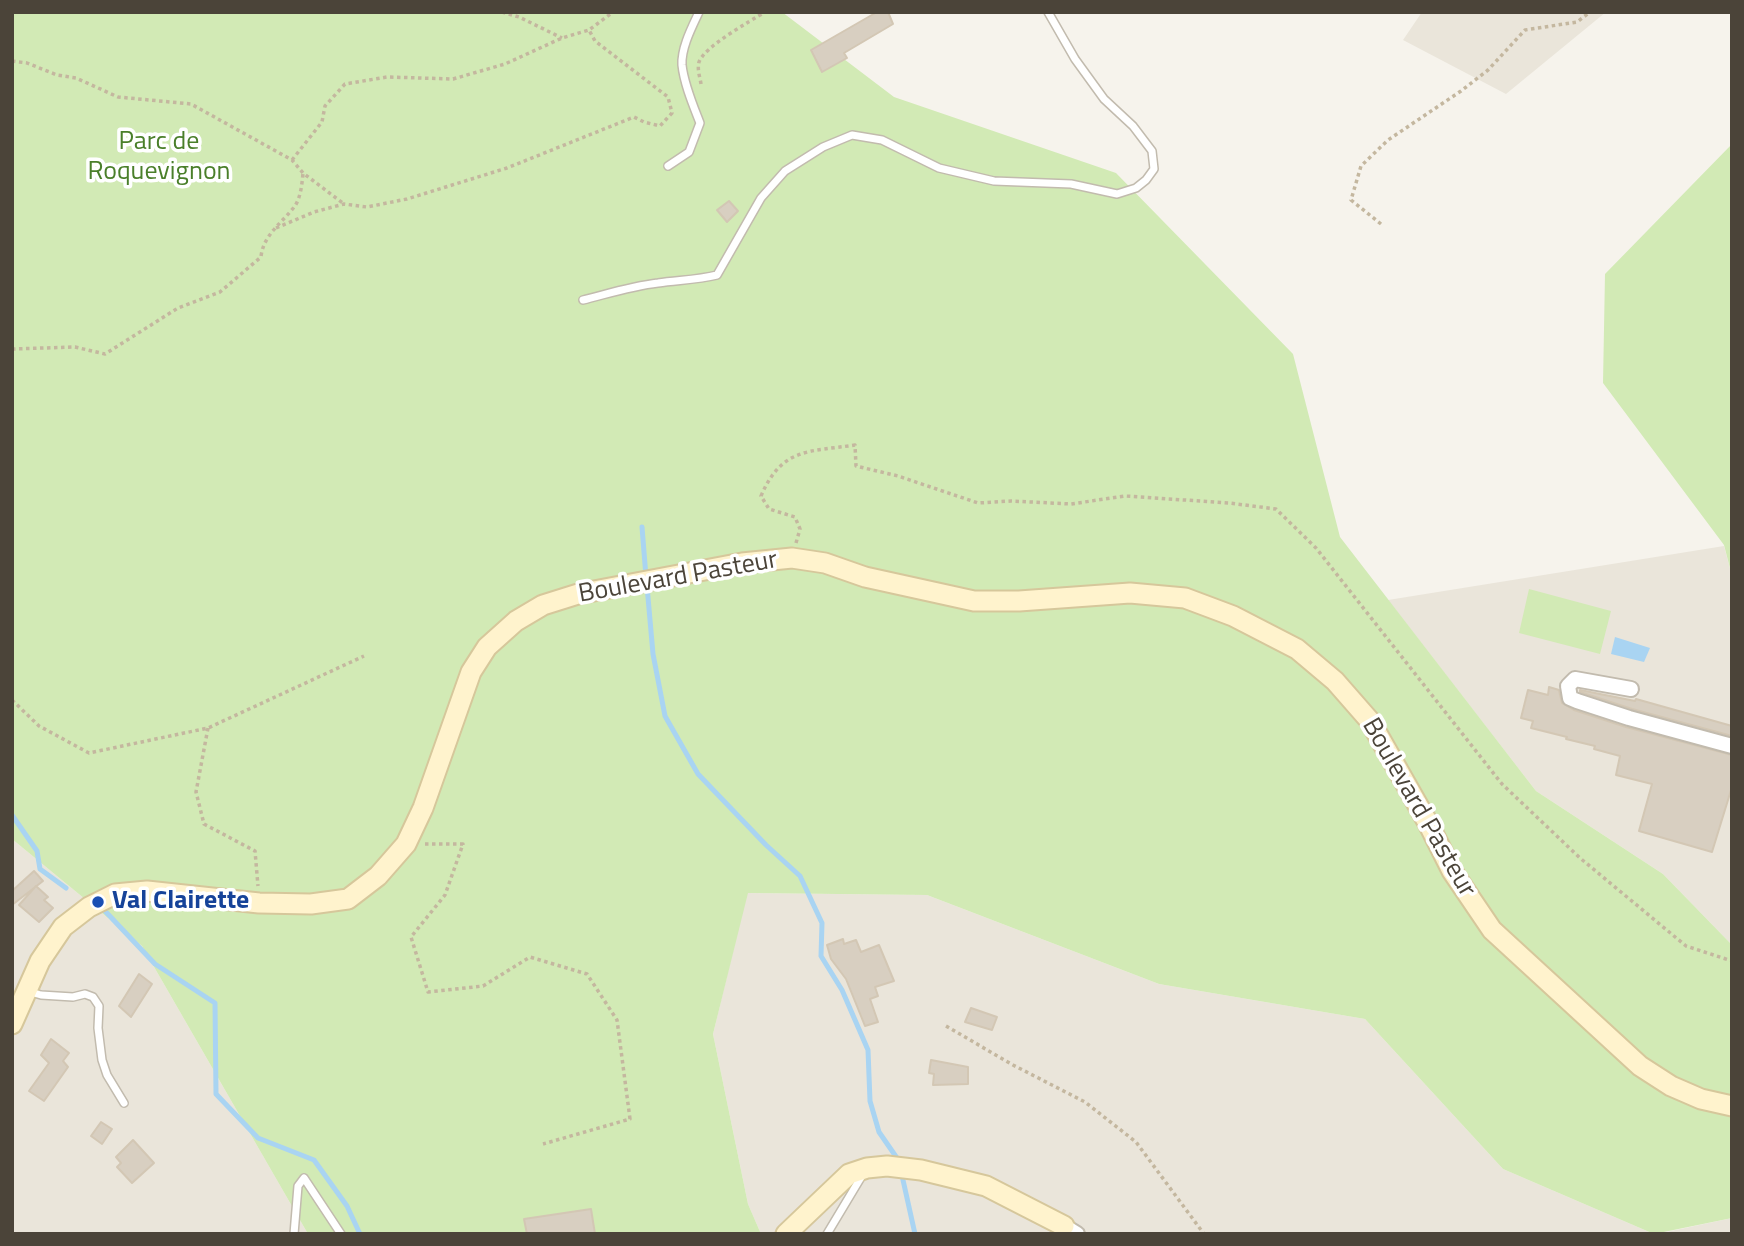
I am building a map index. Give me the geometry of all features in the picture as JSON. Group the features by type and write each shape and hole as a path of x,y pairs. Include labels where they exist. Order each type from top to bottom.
{"main road":[{"name":"Boulevard Pasteur","path":"12,1024 40,961 62,927 89,907 116,894 147,891 260,903 312,904 348,899 378,876 406,844 422,808 471,672 487,647 516,621 543,605 578,594 716,567 779,559 803,560 825,563 865,577 974,601 1019,601 1130,593 1185,598 1233,616 1297,649 1335,681 1370,722 1428,822 1452,871 1492,930 1640,1066 1671,1086 1701,1099 1732,1106"},
{"path":"786,1234 849,1174 877,1167 921,1170 986,1186 1070,1231"}],"street":[{"path":"1631,689 1575,679 1569,686 1570,698 1577,701 1732,746"}],"lane":[{"path":"668,166 690,152 700,123 682,63 699,12"},
{"path":"583,300 659,282 695,281 717,275 761,198 785,171 823,147 852,135 882,141 939,168 994,181 1071,184 1117,194 1136,188 1154,169 1152,151 1133,126 1104,99 1075,59 1048,12"},
{"path":"27,991 41,995 73,997 85,994 100,1006 98,1028 102,1060 107,1075 124,1103"},
{"path":"827,1234 877,1167"},
{"path":"294,1234 298,1186 304,1178 341,1234"}],"path":[{"path":"502,12 519,17 562,38"},
{"path":"292,160 322,122 325,106 345,84 387,77 453,79 505,64 562,38 589,30 613,12"},
{"path":"701,84 698,69 700,59 765,12"},
{"path":"1381,224 1351,200 1361,166 1388,140 1488,70 1525,30 1577,22 1590,12"},
{"path":"276,228 314,212 344,204 367,207 407,199 508,168 634,117 660,126 672,113 668,97 595,41 589,30"},
{"path":"12,61 76,78 118,96 191,104 292,160 303,173 344,204"},
{"path":"12,349 75,347 105,354 178,309 220,292 261,257 262,243 296,204 303,173"},
{"path":"12,700 39,726 89,753 208,728 363,656"},
{"path":"208,728 196,792 204,824 254,851 260,903"},
{"path":"406,844 463,844 445,895 411,937 428,992 483,986 530,957 587,974 617,1020 629,1119 543,1144"},
{"path":"946,1026 1085,1102 1136,1142 1204,1234"}],"shaded area":[{"path":"1422,12 1606,12 1506,94 1403,40"},
{"path":"1724,546 1732,576 1732,945 1663,874 1536,791 1388,600"},
{"path":"12,839 142,946 308,1234 12,1234"},
{"path":"747,893 927,895 1159,984 1365,1019 1503,1169 1654,1234 761,1234 748,1204 713,1034"},
{"path":"1732,1218 1732,1234 1657,1234"}],"green space":[{"name":"Parc de Roquevignon","path":"12,12 782,12 894,97 1116,173 1293,354 1340,537 1536,791 1663,874 1732,945 1732,1218 1654,1234 1503,1169 1365,1019 1159,984 927,895 748,893 713,1034 748,1204 761,1234 308,1234 142,946 12,839"},
{"path":"1732,144 1732,576 1724,545 1603,383 1605,274"},
{"path":"1529,589 1611,611 1600,654 1519,633"}],"water":[{"path":"1615,637 1650,648 1644,662 1611,654"}],"building":[{"path":"877,12 888,12 893,24 844,53 847,58 822,72 811,50"},
{"path":"729,201 738,211 727,222 717,210"},
{"path":"1549,687 1559,690 1562,703 1574,710 1626,727 1732,755 1732,787 1712,852 1639,831 1652,784 1616,775 1620,756 1566,739 1567,737 1531,728 1533,721 1521,718 1528,690 1548,695"},
{"path":"1580,690 1635,701 1636,699 1732,726 1732,736 1632,709"},
{"path":"34,871 43,881 12,905 12,891"},
{"path":"36,886 48,897 44,900 53,908 39,922 19,905"},
{"path":"843,939 844,944 856,940 861,952 879,945 894,981 875,987 878,996 870,999 878,1022 865,1026 846,979 831,959 827,945"},
{"path":"139,974 152,984 131,1017 119,1006"},
{"path":"971,1008 997,1017 992,1030 965,1022"},
{"path":"51,1039 69,1053 63,1061 68,1067 44,1101 29,1091 49,1063 41,1055"},
{"path":"931,1060 968,1067 968,1084 933,1085 934,1074 929,1073"},
{"path":"101,1122 112,1129 102,1144 91,1136"},
{"path":"133,1140 154,1163 132,1183 117,1167 121,1163 116,1157"},
{"path":"591,1209 595,1234 527,1234 524,1219"}],"waterway":[{"path":"642,527 646,577"},
{"path":"647,586 653,654 665,716 698,774 766,845 800,876 822,923 821,956 842,990 868,1050 870,1101 879,1132 899,1161"},
{"path":"12,815 37,851 40,869 66,888"},
{"path":"105,911 155,964 215,1003 216,1094 258,1138 314,1160 347,1206 360,1234"},
{"path":"901,1171 915,1234"}],"place":[{"name":"Val Clairette","path":"98,902"}]}
